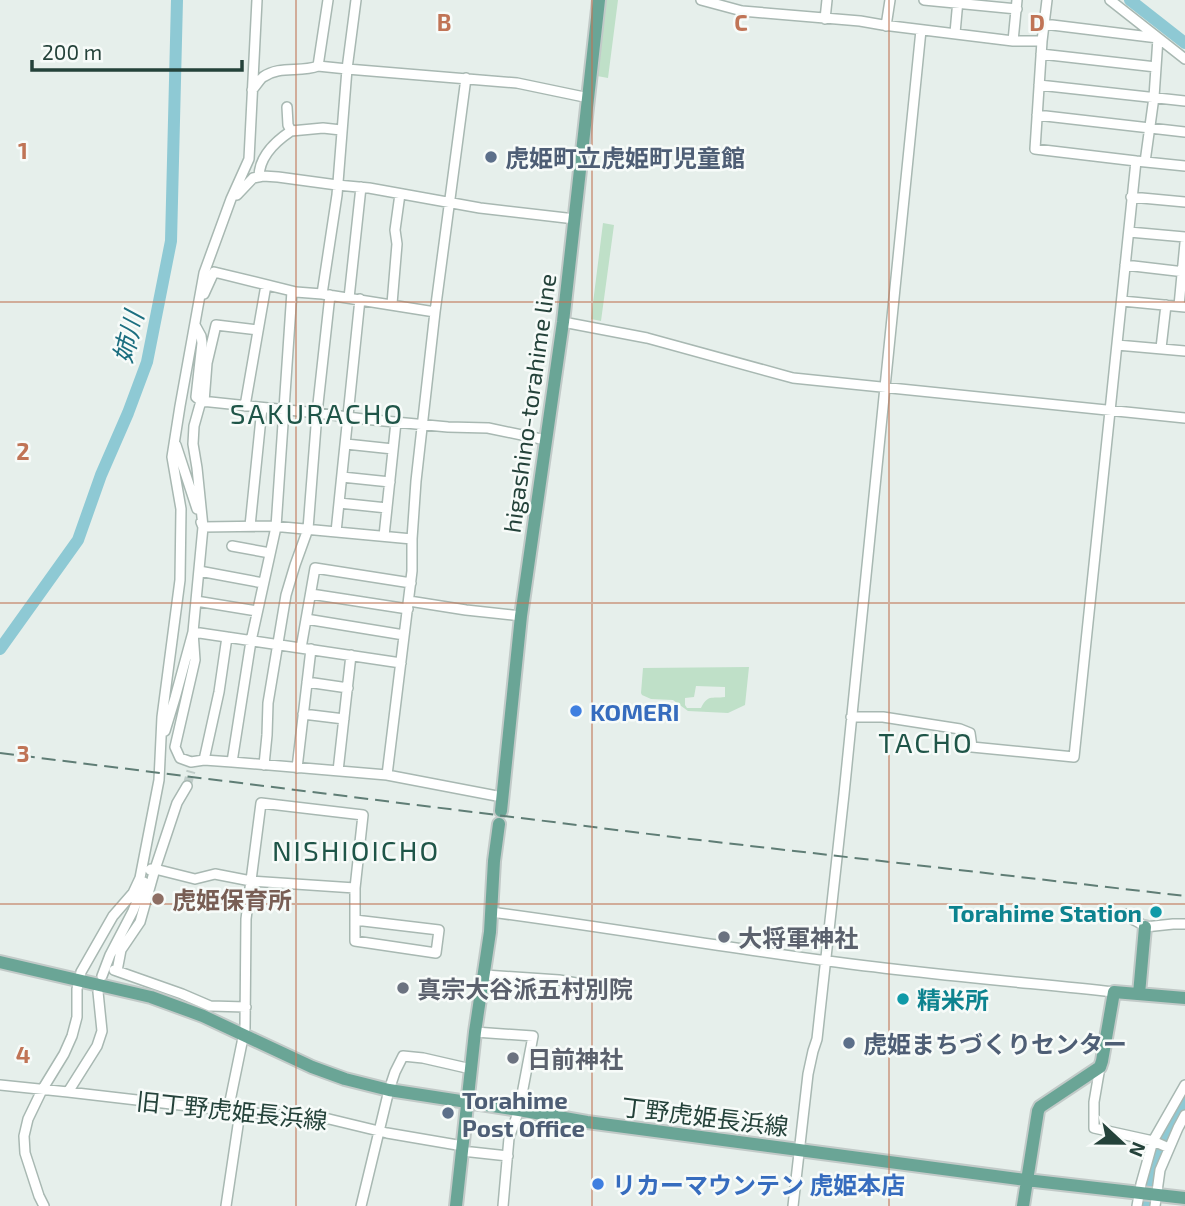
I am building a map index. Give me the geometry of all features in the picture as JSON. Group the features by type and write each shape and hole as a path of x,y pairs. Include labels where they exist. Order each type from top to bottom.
{"main road":[{"name":"higashino-torahime line","path":"456,1206 475,1032 491,932 494,861 522,616 563,323 599,0"},
{"path":"1139,993 1145,926"},
{"name":"丁野虎姫長浜線","path":"0,962 151,996 203,1016 312,1067 389,1090 587,1122 1026,1180 1140,1192 1156,1198 1185,1198"},
{"path":"1023,1206 1038,1111 1040,1107 1100,1067 1114,992 1185,998"}],"street":[{"path":"44,1206 25,1153 24,1136 28,1119 72,1036 77,1017 75,979 113,916 133,893 140,878 159,780 169,654 180,580 181,509 172,457 174,441 204,273 249,159 257,0"},
{"path":"318,66 328,0"},
{"path":"264,765 268,703 286,596 308,529 326,295 356,0"},
{"path":"701,0 742,11 860,21 1013,41 1042,41"},
{"path":"825,19 827,0"},
{"path":"886,26 890,0"},
{"path":"924,0 1017,5 1013,41"},
{"path":"1047,0 1035,149 1185,166"},
{"path":"1110,0 1185,60"},
{"path":"955,33 958,2"},
{"path":"1044,24 1158,38"},
{"path":"793,1206 808,1074 817,1040 826,961 921,30"},
{"path":"851,718 883,717 960,729 970,733 972,747 1074,757 1131,197 1150,128 1158,38"},
{"path":"1041,54 1156,67"},
{"path":"252,90 261,78 273,72 318,66 517,83 589,98"},
{"path":"387,775 411,583 416,481 435,312 466,78"},
{"path":"1039,85 1185,101"},
{"path":"287,107 291,131"},
{"path":"1037,115 1185,132"},
{"path":"259,177 259,169 271,147 291,131 323,128 341,130"},
{"path":"230,203 253,178 278,177 361,187 449,204 575,219"},
{"path":"349,298 361,187"},
{"path":"392,304 397,244 395,230 400,194"},
{"path":"1131,197 1185,202"},
{"path":"1129,232 1185,237"},
{"path":"1122,301 1182,306 1185,243"},
{"path":"1125,265 1183,271"},
{"path":"198,306 214,272 292,291 435,312"},
{"path":"245,406 266,285"},
{"path":"232,762 251,640 276,527 292,291"},
{"path":"336,532 360,299"},
{"path":"1161,348 1166,305"},
{"path":"563,323 647,338 793,378 1185,418"},
{"path":"195,325 201,336 197,397 203,401 349,418 488,428 546,440"},
{"path":"161,742 176,698 193,632 203,527 192,444 194,426 203,401 207,363 216,326 258,330"},
{"path":"1117,345 1185,351"},
{"path":"250,526 262,408"},
{"path":"384,536 396,422"},
{"path":"174,441 203,527"},
{"path":"346,444 393,449"},
{"path":"342,477 390,482"},
{"path":"339,503 387,508"},
{"path":"203,527 276,527 412,539"},
{"path":"232,546 270,553"},
{"path":"297,768 307,682 306,619 315,568 411,583"},
{"path":"199,571 263,583"},
{"path":"310,594 522,616"},
{"path":"196,601 257,611"},
{"path":"306,619 404,635"},
{"path":"193,632 401,663"},
{"path":"193,632 195,660 175,747 180,758 191,766 204,760 387,775 502,797"},
{"path":"204,760 219,692 227,637"},
{"path":"338,771 351,655"},
{"path":"307,682 348,688"},
{"path":"303,714 344,719"},
{"path":"117,971 121,950 140,922 177,803 187,786"},
{"path":"228,1111 244,1035 246,919 261,803 363,815 355,888 355,920 355,941 436,953 439,930 355,920"},
{"path":"246,1007 210,1006 182,993 117,971 103,972 151,869 195,879 215,874 251,881 355,888"},
{"path":"125,904 133,911"},
{"path":"491,912 826,961 1114,992"},
{"path":"1126,914 1145,926 1185,924"},
{"path":"485,975 559,980 599,987"},
{"path":"68,1092 97,1046 102,1031 98,992"},
{"path":"475,1032 533,1036 519,1110 509,1138 503,1206"},
{"path":"361,1206 389,1090 403,1056 471,1069"},
{"path":"1100,1067 1094,1101 1094,1128 1153,1141 1169,1148"},
{"name":"旧丁野虎姫長浜線","path":"0,1085 228,1111 329,1119 508,1156"},
{"path":"1138,1206 1153,1141 1185,1086"},
{"path":"226,1206 240,1112"},
{"path":"1156,1198 1160,1170 1185,1115"}],"green space":[{"path":"606,0 618,0 608,78 597,76"},
{"path":"603,223 614,225 601,321 591,319"},
{"path":"749,667 745,705 728,713 688,711 673,700 651,699 641,693 643,668","holes":["696,686 725,687 725,697 708,699 701,708 687,708 685,705 685,698 694,697"]}],"waterway":[{"name":"姉川","path":"0,649 78,540 147,362 171,241 177,0"},
{"path":"1130,0 1185,43"},
{"path":"1146,1206 1156,1156 1185,1099"}],"tunnel":[{"path":"187,786 191,771"}],"railway":[{"path":"0,753 673,837 1185,896"}],"place":[{"name":"虎姫町立虎姫町児童館","path":"491,157"},
{"name":"KOMERI","path":"576,711"},
{"name":"虎姫保育所","path":"158,899"},
{"name":"Torahime Station","path":"1156,912"},
{"name":"大将軍神社","path":"724,937"},
{"name":"真宗大谷派五村別院","path":"403,988"},
{"name":"精米所","path":"903,999"},
{"name":"虎姫まちづくりセンター","path":"849,1043"},
{"name":"日前神社","path":"513,1058"},
{"name":"Torahime Post Office","path":"448,1113"},
{"name":"リカーマウンテン 虎姫本店","path":"598,1184"}],"district":[{"name":"SAKURACHO","path":"317,413"},
{"name":"TACHO","path":"926,742"},
{"name":"NISHIOICHO","path":"356,850"}]}
